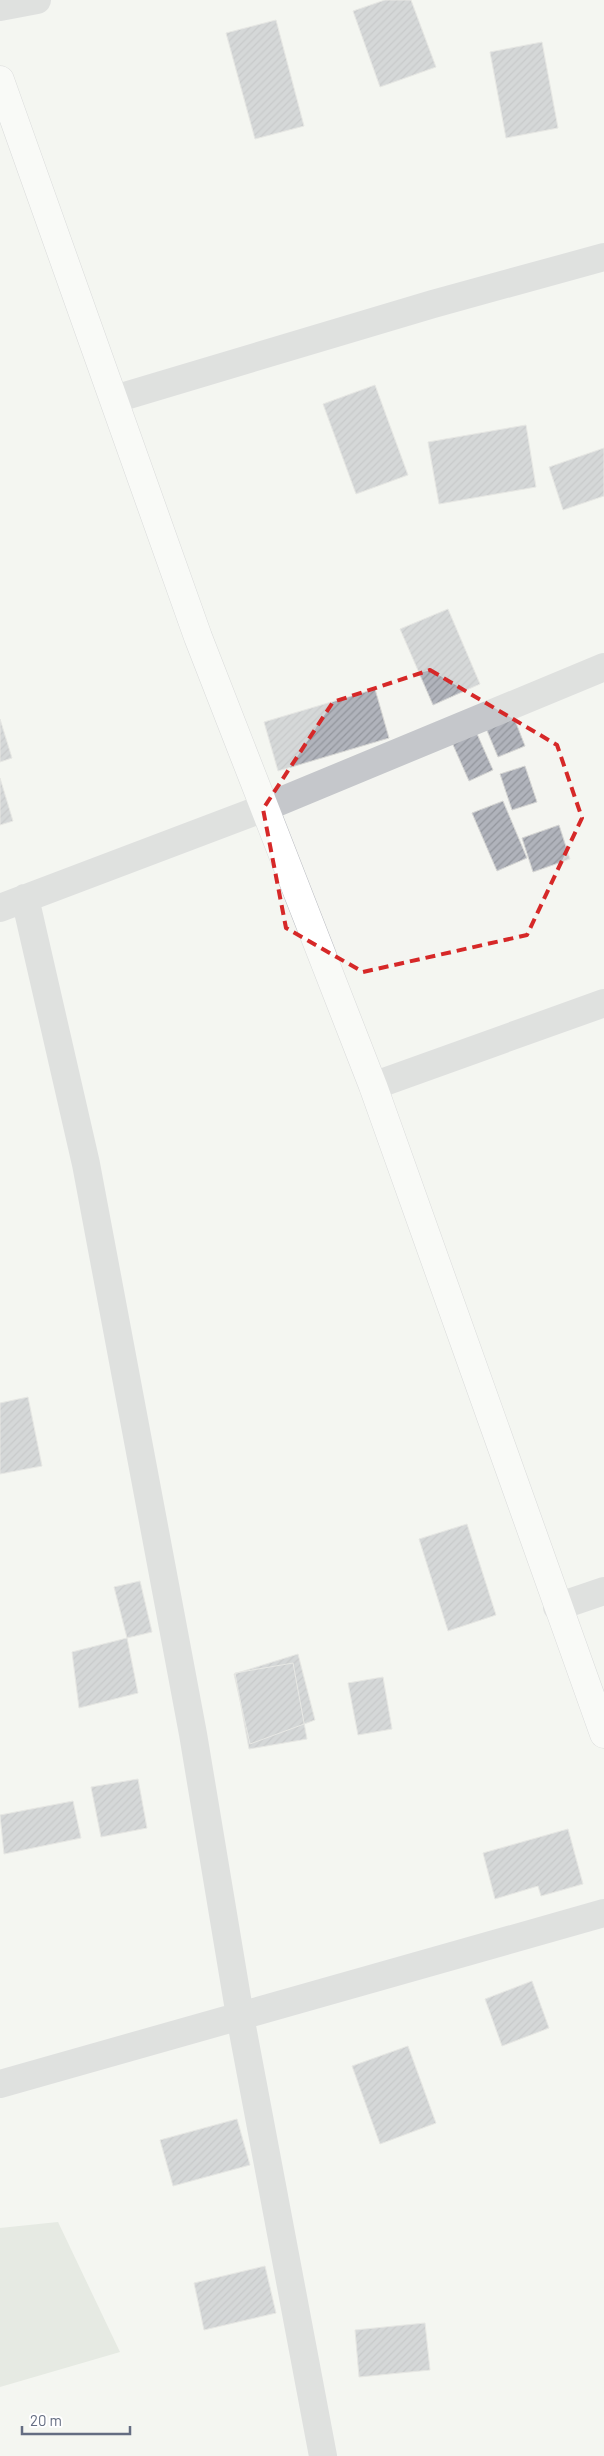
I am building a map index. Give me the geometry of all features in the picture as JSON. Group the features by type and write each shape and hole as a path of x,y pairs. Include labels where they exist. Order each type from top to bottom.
{"street":[{"path":"0,6 37,0"},
{"path":"0,80 115,399 198,637 373,1086 557,1607 604,1734"},
{"path":"115,399 433,304 604,257"},
{"path":"0,908 264,808 604,667"},
{"path":"25,898 86,1164 193,1734 240,2016 323,2456"},
{"path":"373,1086 604,1003"},
{"path":"557,1607 604,1591"},
{"path":"0,2084 604,1913"}],"highlighted area":[{"path":"430,670 557,745 582,818 527,935 363,972 286,928 263,809 333,702"}],"shaded area":[{"path":"58,2222 120,2352 0,2387 0,2228"}],"building":[{"path":"385,0 411,0 436,67 380,87 353,11"},
{"path":"276,20 304,126 255,139 226,33"},
{"path":"542,42 558,128 506,138 490,52"},
{"path":"375,385 408,475 356,494 323,404"},
{"path":"526,425 536,487 439,504 428,442"},
{"path":"604,448 604,496 563,510 549,467"},
{"path":"448,609 480,684 433,705 400,629"},
{"path":"375,689 389,738 278,771 264,722"},
{"path":"511,710 525,746 498,757 483,721"},
{"path":"0,719 12,758 0,762"},
{"path":"474,727 493,770 469,781 450,738"},
{"path":"525,766 537,802 512,810 500,774"},
{"path":"0,778 13,821 0,825"},
{"path":"503,801 527,858 497,871 472,813"},
{"path":"559,825 570,859 533,872 522,838"},
{"path":"28,1397 42,1466 0,1474 0,1403"},
{"path":"467,1524 496,1615 448,1631 419,1539"},
{"path":"140,1581 152,1632 127,1638 114,1587"},
{"path":"127,1638 138,1693 79,1708 72,1652"},
{"path":"298,1654 315,1720 250,1744 234,1674"},
{"path":"293,1663 307,1739 249,1749 235,1673"},
{"path":"383,1677 392,1729 358,1735 348,1683"},
{"path":"138,1779 147,1828 101,1837 91,1787"},
{"path":"73,1801 81,1838 4,1854 0,1815"},
{"path":"568,1829 583,1884 541,1896 538,1886 495,1899 483,1853"},
{"path":"532,1981 549,2028 502,2046 485,1999"},
{"path":"408,2046 436,2123 380,2144 352,2066"},
{"path":"237,2119 250,2165 173,2186 160,2140"},
{"path":"265,2266 276,2313 204,2330 194,2283"},
{"path":"425,2323 430,2370 359,2377 355,2330"}]}
